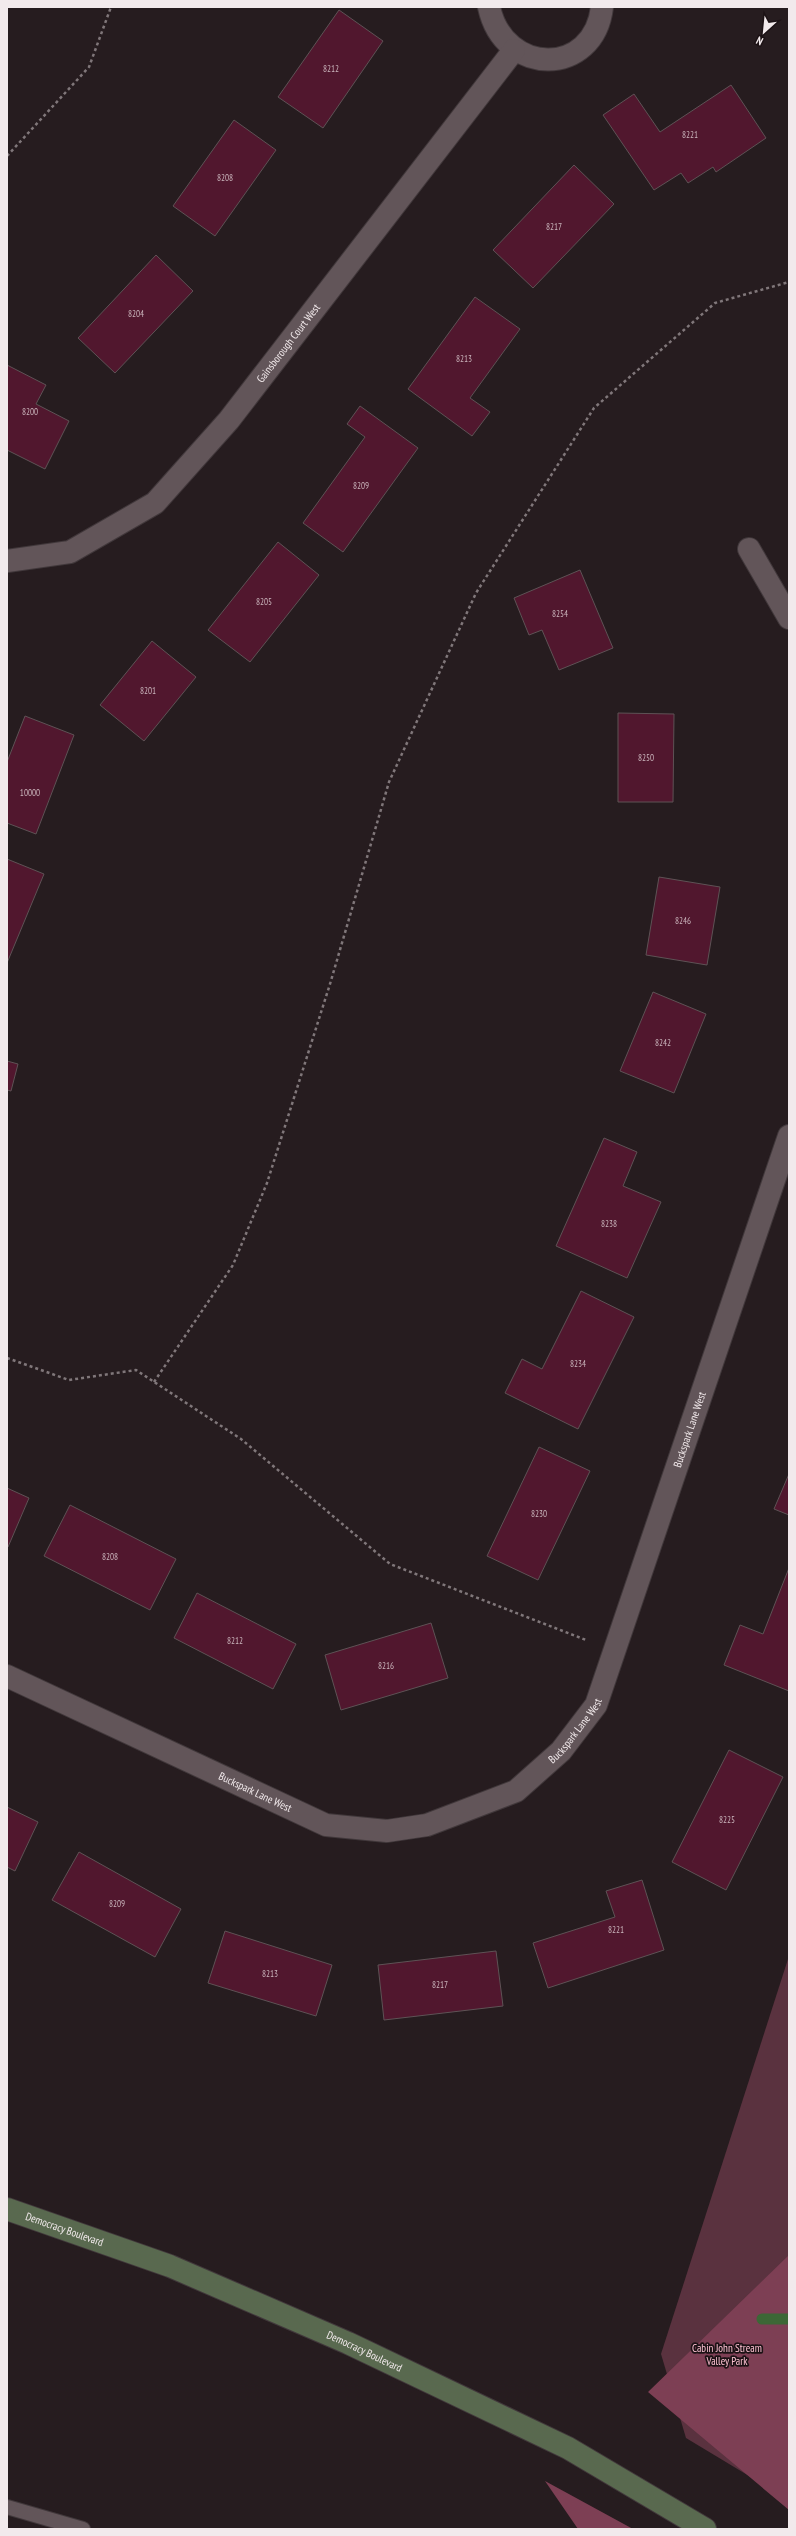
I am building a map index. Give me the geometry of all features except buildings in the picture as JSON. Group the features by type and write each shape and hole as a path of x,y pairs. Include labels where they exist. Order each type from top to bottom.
{"main road":[{"name":"Democracy Boulevard","path":"7,2209 170,2266 348,2343 568,2448 705,2529"}],"street":[{"path":"489,7 492,22 501,38 514,50 530,58 548,60 566,57 581,48 593,34 601,19 602,7"},
{"name":"Gainsborough Court West","path":"7,561 70,552 155,503 229,420 514,50"},
{"path":"749,549 789,618"},
{"name":"Buckspark Lane West","path":"7,1676 326,1825 387,1830 427,1825 516,1791 561,1751 596,1705 789,1136"}],"lane":[{"path":"7,2507 83,2529"}],"path":[{"path":"7,156 89,67 111,7"},
{"path":"154,1382 236,1258 269,1176 330,984 389,782 476,593 594,408 715,303 789,282"},
{"path":"7,1358 69,1380 136,1370 241,1439 390,1564 614,1651"}],"green space":[{"name":"Cabin John Stream Valley Park","path":"789,1956 789,2500 686,2438 661,2354"},
{"path":"789,2255 789,2510 648,2392"},
{"path":"545,2481 633,2529 578,2529"}],"waterway":[{"path":"762,2319 789,2319"}]}
